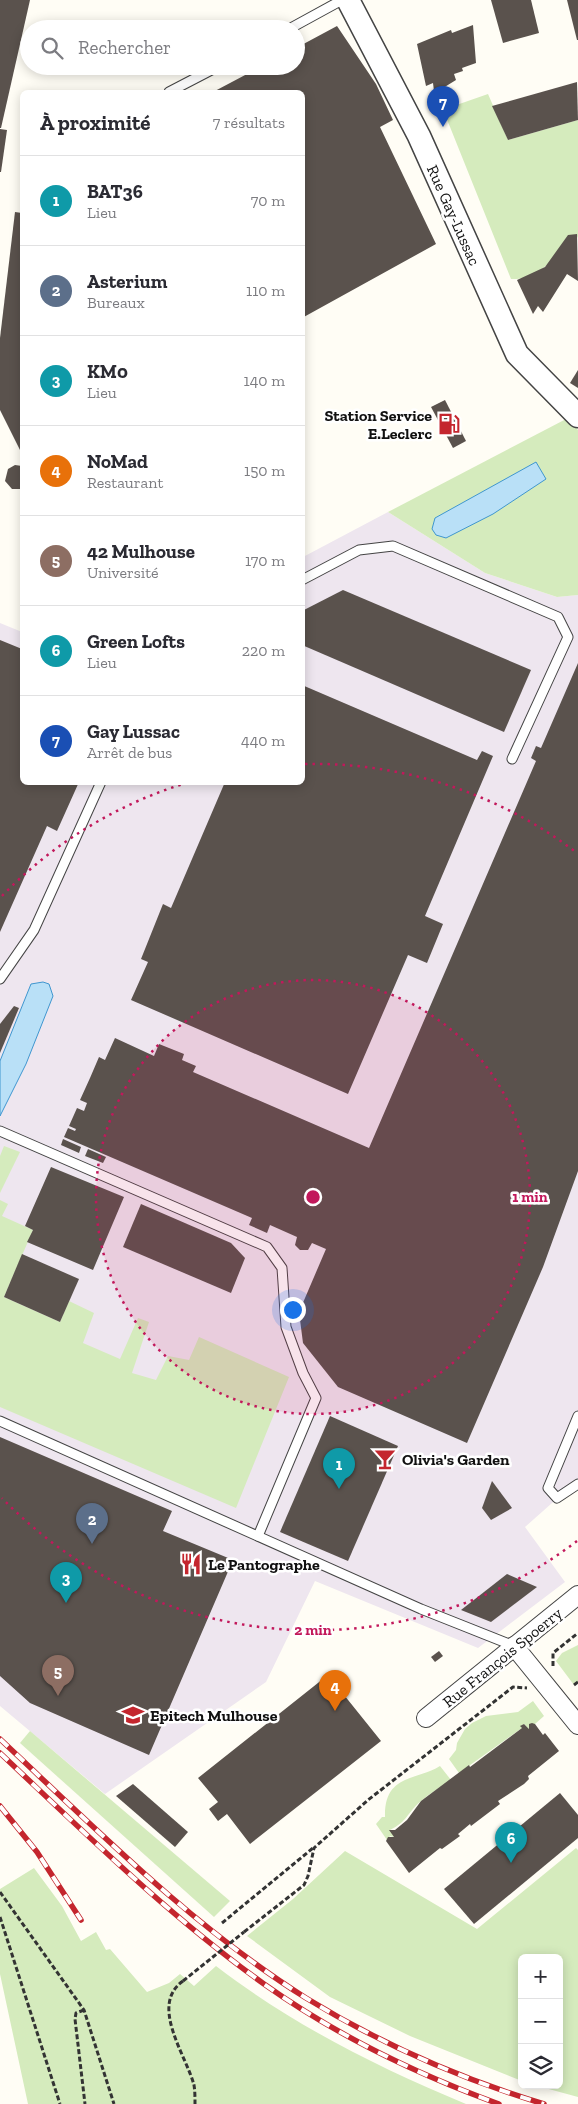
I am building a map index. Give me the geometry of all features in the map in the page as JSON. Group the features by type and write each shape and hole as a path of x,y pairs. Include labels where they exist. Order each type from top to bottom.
{"street":[{"name":"Rue Gay-Lussac","path":"348,0 419,136 517,354 578,416"},
{"name":"Rue François Spoerry","path":"426,1718 578,1596"},
{"path":"514,1646 578,1726"}],"lane":[{"path":"305,20 342,0"},
{"path":"173,90 202,75"},
{"path":"305,578 359,550 392,546 558,617 568,637 512,759"},
{"path":"0,979 34,930 100,785"},
{"path":"0,1131 267,1247 282,1268 286,1327 303,1373 316,1398 258,1536"},
{"path":"578,1416 548,1488 557,1498 578,1484"},
{"path":"0,1421 452,1622 514,1646"}],"path":[{"path":"222,1923 314,1848 368,1800 513,1688 529,1688 553,1668 553,1654 578,1633"},
{"path":"574,1685 578,1682"},
{"path":"195,2104 194,2086 173,2032 169,2012 172,1992 183,1981 304,1885 308,1876 314,1848"},
{"path":"0,1892 84,2010 114,2104"},
{"path":"0,1916 60,2104"},
{"path":"84,2010 76,2013 75,2019 85,2104"}],"shaded area":[{"path":"388,512 485,573 557,597 578,595 578,1480 525,1527 565,1582 478,1648 315,1581 266,1682 105,1794 0,1706 0,623 20,631 20,785 305,785 305,556"}],"green space":[{"path":"488,94 508,140 578,120 578,238 576,234 548,264 531,275 521,278 511,279 444,112 445,109"},
{"path":"568,418 578,430 578,595 557,597 485,573 388,512"},
{"path":"4,1146 20,1152 0,1193 0,1156"},
{"path":"0,1200 8,1204 2,1216 33,1230 4,1297 60,1322 69,1301 94,1313 83,1343 120,1359 138,1318 149,1322 132,1373 156,1380 168,1356 189,1360 199,1337 289,1377 236,1508 0,1407"},
{"path":"578,1645 578,1682 574,1685 556,1661 562,1653"},
{"path":"533,1701 544,1716 535,1724 529,1724 529,1729 524,1724 521,1726 522,1728 459,1773 449,1759 456,1750 457,1743 465,1729 486,1716 518,1712"},
{"path":"30,1731 230,1901 214,1917 20,1743"},
{"path":"440,1766 451,1780 424,1798 400,1824 390,1830 394,1837 390,1836 387,1840 376,1824 382,1817 385,1817 386,1803 390,1793 403,1781"},
{"path":"576,1848 578,1850 578,2097 549,2089 563,2089 563,1954 518,1954 518,2079 410,2036 330,1997 247,1936 293,1899 345,1851 477,1929"},
{"path":"34,1868 62,1906 81,1941 96,1932 106,1950 110,1949 147,1992 169,1983 180,1974 194,1986 216,1966 305,2026 368,2060 466,2104 28,2104 0,1974 0,1889"}],"water":[{"path":"536,462 546,479 493,514 446,538 436,535 432,529 435,518"},
{"path":"43,982 49,984 53,996 26,1064 0,1116 0,1061 31,984"}],"building":[{"path":"0,0 30,0 25,20 20,20 20,44 0,128"},
{"path":"491,0 531,0 539,33 503,43"},
{"path":"567,0 578,0 578,40 577,40"},
{"path":"473,25 476,63 462,68 463,71 454,74 456,80 443,88 434,91 433,83 426,86 417,44 451,30 452,33"},
{"path":"337,26 376,84 393,120 380,127 436,244 305,316 305,90 217,90 245,75 305,75 305,43"},
{"path":"577,82 578,120 508,140 492,106"},
{"path":"0,129 7,130 1,172 0,172"},
{"path":"15,212 20,213 20,450 0,410 0,338"},
{"path":"577,234 578,281 567,274 543,312 538,306 533,314 517,280 545,267 568,235"},
{"path":"578,370 578,388 570,383"},
{"name":"Station Service E.Leclerc","path":"445,400 466,441 453,448 431,407"},
{"path":"15,465 20,466 20,489 12,489 5,481 8,469"},
{"path":"343,590 531,670 504,732 305,646 305,609"},
{"path":"0,640 20,648 20,785 78,785 57,831 47,826 0,932"},
{"path":"578,663 578,1171 543,1267 467,1443 338,1387 303,1343 299,1312 326,1249 312,1243 308,1250 300,1250 295,1245 297,1237 270,1225 267,1233 249,1225 252,1218 64,1137 68,1128 75,1131 76,1129 69,1126 77,1108 84,1111 87,1103 80,1100 99,1057 105,1060 115,1038 154,1056 159,1044 184,1054 182,1060 196,1066 193,1072 369,1148 536,761 531,758 536,746 541,748"},
{"path":"305,686 477,760 482,751 493,756 425,916 443,924 427,963 408,955 348,1094 131,1000 148,962 141,959 163,904 171,908 224,785 305,785"},
{"path":"14,1006 19,1008 0,1053 0,1024"},
{"path":"63,1139 81,1147 79,1153 61,1145"},
{"path":"88,1149 106,1157 103,1163 85,1156"},
{"path":"51,1167 124,1197 93,1270 27,1242 33,1230 25,1226"},
{"path":"141,1204 231,1243 245,1258 231,1293 123,1247"},
{"path":"22,1254 79,1279 60,1322 4,1297"},
{"path":"330,1416 398,1446 348,1561 280,1532"},
{"path":"0,1437 172,1511 163,1531 233,1560 149,1755 30,1703 0,1676"},
{"path":"492,1481 512,1508 491,1520 482,1508"},
{"path":"507,1574 537,1587 491,1622 461,1610"},
{"path":"439,1651 443,1656 435,1662 431,1657"},
{"path":"328,1675 381,1741 250,1844 227,1814 218,1821 209,1809 218,1802 198,1778"},
{"path":"524,1724 529,1729 529,1724 535,1724 543,1735 545,1733 559,1751 528,1776 529,1779 524,1784 498,1801 500,1804 471,1826 470,1824 458,1834 460,1836 442,1849 440,1848 409,1873 386,1841 388,1837 394,1837 389,1830 395,1830 407,1820 421,1801 522,1728 520,1726"},
{"path":"133,1784 188,1832 175,1847 116,1796"},
{"path":"560,1793 578,1815 578,1838 474,1924 444,1889"}],"railway":[{"path":"0,1739 147,1876 185,1909 264,1970 334,2015 392,2045 452,2072 544,2104"},
{"path":"0,1753 161,1902 229,1958 291,2003 377,2052 437,2080 499,2104"},
{"path":"0,1806 37,1852 81,1920"}],"place":[{"name":"Gay Lussac","path":"443,127"},
{"name":"Station Service E.Leclerc","path":"449,424"},
{"name":"Olivia's Garden","path":"385,1459"},
{"name":"BAT36","path":"339,1489"},
{"name":"Asterium","path":"92,1544"},
{"name":"Le Pantographe","path":"191,1564"},
{"name":"KM0","path":"66,1603"},
{"name":"42 Mulhouse","path":"58,1696"},
{"name":"NoMad","path":"335,1711"},
{"name":"Epitech Mulhouse","path":"133,1715"},
{"name":"Green Lofts","path":"511,1863"}]}
